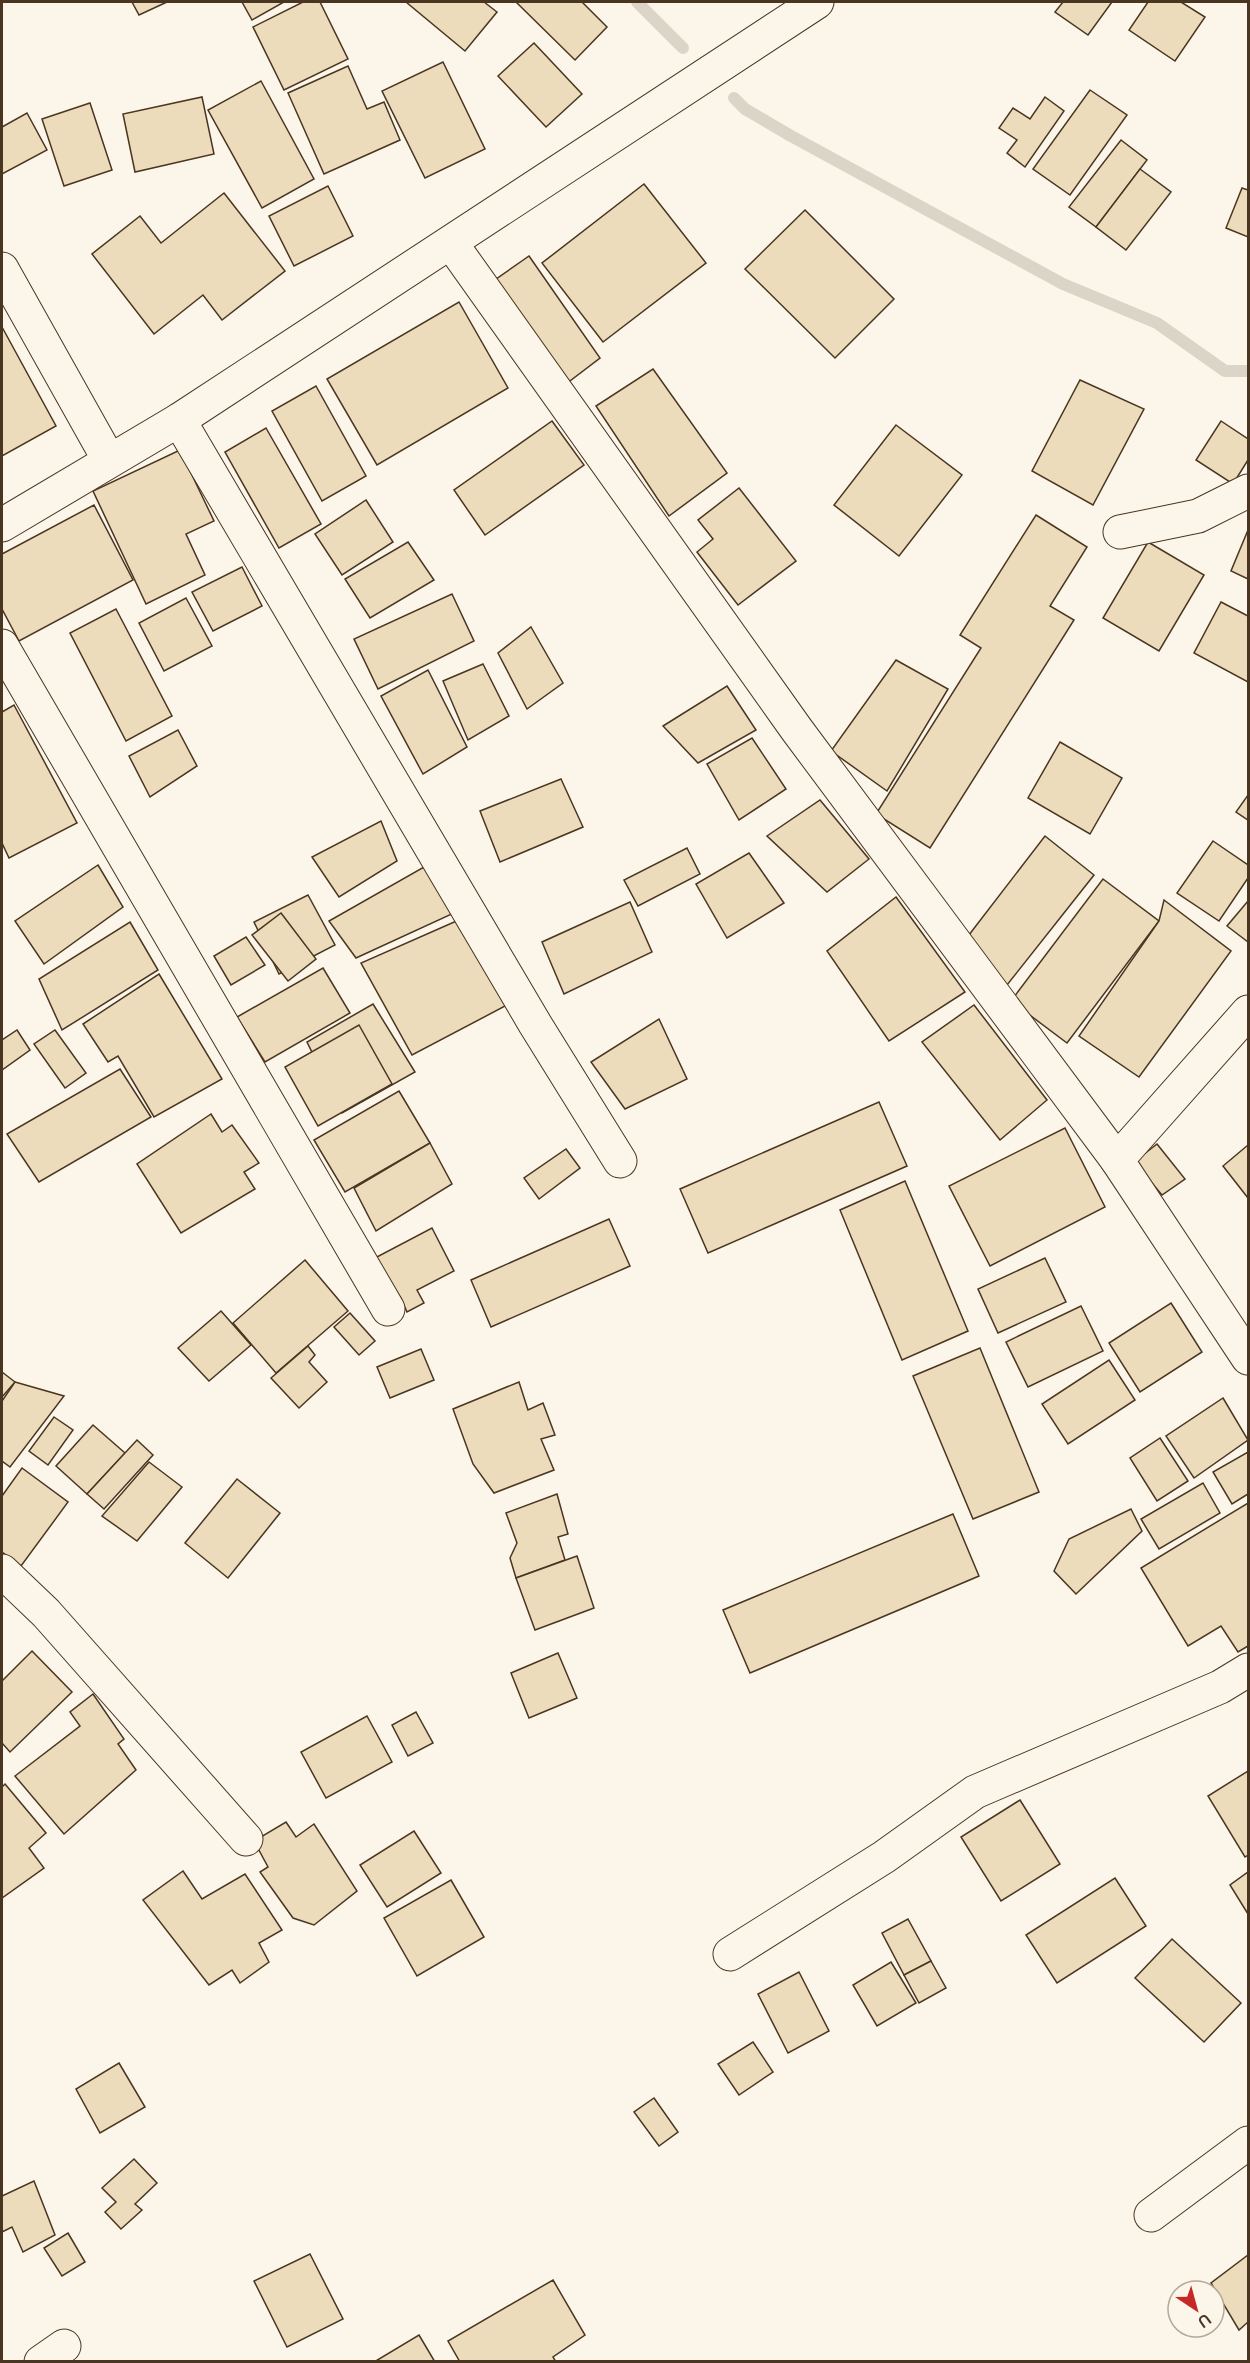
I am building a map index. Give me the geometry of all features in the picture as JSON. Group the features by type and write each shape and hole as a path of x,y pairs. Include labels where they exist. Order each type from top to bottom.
{"street":[{"path":"2,525 179,420 817,2"},
{"path":"451,243 797,730 1117,1160 1248,1358"},
{"path":"2,269 110,460"},
{"path":"179,420 535,1024 620,1161"},
{"path":"1120,532 1198,516 1248,491"},
{"path":"2,646 388,1309"},
{"path":"1117,1160 1248,1011"},
{"path":"2,1571 46,1613 246,1839"},
{"path":"730,1954 884,1857 975,1792 1220,1687 1248,1670"},
{"path":"1151,2215 1248,2143"}],"building":[{"path":"132,2 167,2 139,15"},
{"path":"242,2 284,2 252,20"},
{"path":"303,2 320,2 348,59 284,90 253,27"},
{"path":"406,2 484,2 497,12 465,51"},
{"path":"516,2 582,2 607,27 575,60"},
{"path":"1063,2 1112,2 1088,35 1055,12"},
{"path":"1148,2 1181,2 1205,17 1175,61 1129,30"},
{"path":"534,43 582,94 546,127 498,76"},
{"path":"443,62 485,149 425,178 382,91"},
{"path":"348,66 367,109 384,102 400,140 324,174 288,93"},
{"path":"261,81 314,179 262,208 208,110"},
{"path":"1090,90 1127,115 1070,195 1033,169"},
{"path":"202,97 214,154 135,172 123,114"},
{"path":"1045,97 1064,111 1025,167 1007,153 1017,140 999,128 1013,108 1030,119"},
{"path":"90,103 112,170 64,186 42,119"},
{"path":"27,113 47,150 2,174 2,127"},
{"path":"1121,140 1147,160 1096,227 1069,207"},
{"path":"1140,169 1171,192 1126,250 1096,227"},
{"path":"644,184 706,263 603,342 542,263"},
{"path":"328,186 353,236 294,266 269,216"},
{"path":"1242,188 1248,190 1248,237 1226,228"},
{"path":"224,193 285,271 222,320 203,295 154,334 92,254 140,216 161,243"},
{"path":"805,210 894,299 835,358 745,269"},
{"path":"529,256 600,358 562,387 489,284"},
{"path":"459,302 508,388 377,465 327,379"},
{"path":"2,327 56,426 2,456"},
{"path":"653,369 727,473 669,516 596,406"},
{"path":"1080,380 1144,409 1093,505 1032,471"},
{"path":"316,386 366,476 322,501 272,411"},
{"path":"552,421 584,465 485,535 454,490"},
{"path":"1221,421 1248,439 1248,460 1233,484 1196,460"},
{"path":"896,425 962,475 899,556 834,505"},
{"path":"266,428 321,524 279,548 225,452"},
{"path":"180,450 214,521 186,534 205,575 146,604 93,491"},
{"path":"739,488 796,561 738,605 697,552 713,539 698,520"},
{"path":"366,500 393,542 342,575 315,534"},
{"path":"94,505 133,580 19,641 2,609 2,554"},
{"path":"1036,515 1087,547 1050,606 1074,620 930,848 876,814 981,648 960,635"},
{"path":"1248,530 1248,579 1231,571"},
{"path":"408,542 434,580 370,618 345,579"},
{"path":"1148,542 1204,575 1159,651 1103,618"},
{"path":"242,567 262,606 213,631 192,592"},
{"path":"452,594 474,641 378,689 354,639"},
{"path":"186,598 212,646 164,671 139,623"},
{"path":"1221,602 1248,616 1248,682 1194,653"},
{"path":"116,609 172,716 126,741 70,633"},
{"path":"531,627 563,683 527,709 498,653"},
{"path":"896,660 948,689 887,791 831,751"},
{"path":"483,664 509,716 468,740 443,681"},
{"path":"428,670 467,747 423,774 381,696"},
{"path":"727,686 756,730 698,763 663,726"},
{"path":"14,705 77,823 9,858 2,843 2,712"},
{"path":"178,730 197,766 150,797 129,756"},
{"path":"752,738 786,789 739,820 707,764"},
{"path":"1060,742 1122,778 1090,834 1028,798"},
{"path":"561,779 583,827 500,862 480,811"},
{"path":"1248,795 1248,820 1236,812"},
{"path":"820,800 869,859 827,892 767,836"},
{"path":"381,821 397,861 339,897 312,857"},
{"path":"1045,836 1094,875 1007,985 962,944"},
{"path":"1213,841 1248,865 1248,878 1219,921 1177,893"},
{"path":"687,848 700,874 638,906 624,880"},
{"path":"749,853 784,903 727,938 696,884"},
{"path":"431,863 454,913 356,958 329,921"},
{"path":"98,865 123,907 44,964 15,921"},
{"path":"1103,879 1159,921 1067,1043 1011,1001"},
{"path":"308,895 335,945 279,974 254,922"},
{"path":"896,897 965,992 889,1041 827,951"},
{"path":"1164,900 1231,951 1139,1077 1079,1036 1159,921"},
{"path":"1248,901 1248,942 1227,926"},
{"path":"630,902 652,952 564,994 542,942"},
{"path":"281,913 316,959 288,981 252,935"},
{"path":"461,919 507,1005 412,1055 361,963"},
{"path":"130,922 158,970 62,1030 39,979"},
{"path":"246,937 265,965 231,985 214,956"},
{"path":"323,968 350,1013 265,1062 237,1017"},
{"path":"159,974 222,1079 154,1117 118,1056 108,1062 83,1024"},
{"path":"373,1004 415,1072 342,1113 307,1042"},
{"path":"974,1005 1047,1100 1000,1140 922,1042"},
{"path":"659,1019 687,1079 625,1109 591,1062"},
{"path":"359,1025 392,1084 318,1126 285,1067"},
{"path":"17,1030 30,1050 2,1070 2,1040"},
{"path":"55,1030 86,1073 65,1088 34,1044"},
{"path":"120,1069 151,1117 39,1182 7,1134"},
{"path":"399,1091 430,1143 345,1192 314,1140"},
{"path":"879,1102 907,1166 708,1253 680,1189"},
{"path":"211,1114 222,1132 232,1125 259,1163 244,1172 255,1189 181,1233 137,1164"},
{"path":"1065,1128 1105,1207 990,1266 949,1186"},
{"path":"430,1143 452,1184 376,1231 354,1188"},
{"path":"1157,1144 1185,1179 1162,1195 1134,1162"},
{"path":"1248,1145 1248,1198 1223,1166"},
{"path":"566,1149 580,1168 539,1199 524,1178"},
{"path":"905,1181 968,1331 902,1360 840,1210"},
{"path":"609,1219 630,1266 491,1327 471,1280"},
{"path":"432,1228 454,1271 417,1290 424,1303 407,1312 401,1298 373,1259"},
{"path":"1045,1258 1066,1302 998,1333 978,1289"},
{"path":"305,1260 348,1311 276,1373 233,1323"},
{"path":"1171,1303 1202,1352 1140,1392 1109,1343"},
{"path":"1081,1306 1103,1351 1028,1387 1006,1342"},
{"path":"221,1311 251,1345 209,1381 178,1348"},
{"path":"350,1313 375,1341 359,1355 334,1327"},
{"path":"308,1346 315,1355 309,1362 327,1382 299,1408 271,1378"},
{"path":"980,1348 1039,1492 973,1519 913,1376"},
{"path":"421,1349 434,1380 390,1398 377,1367"},
{"path":"1109,1360 1135,1400 1068,1444 1042,1404"},
{"path":"2,1372 15,1382 2,1397"},
{"path":"15,1382 64,1396 10,1467 2,1461 2,1401"},
{"path":"519,1382 528,1410 543,1403 555,1435 541,1439 554,1470 494,1493 473,1464 453,1409"},
{"path":"1223,1398 1248,1440 1194,1478 1166,1436"},
{"path":"54,1417 73,1430 48,1465 29,1451"},
{"path":"93,1425 125,1453 87,1494 56,1466"},
{"path":"1160,1438 1188,1481 1157,1501 1130,1458"},
{"path":"137,1440 153,1455 104,1509 87,1494"},
{"path":"1248,1452 1248,1494 1232,1504 1213,1472"},
{"path":"149,1462 182,1487 137,1541 102,1516"},
{"path":"22,1468 68,1502 21,1566 2,1552 2,1496"},
{"path":"237,1479 280,1513 228,1578 185,1543"},
{"path":"1203,1483 1220,1513 1159,1549 1141,1519"},
{"path":"557,1494 568,1534 558,1537 565,1560 516,1578 510,1558 517,1543 506,1513"},
{"path":"1248,1503 1248,1646 1238,1652 1221,1626 1188,1646 1141,1568"},
{"path":"1131,1509 1142,1531 1076,1594 1054,1571 1069,1539"},
{"path":"953,1514 979,1576 750,1673 723,1610"},
{"path":"577,1556 594,1608 535,1630 516,1578"},
{"path":"32,1651 72,1692 10,1752 2,1743 2,1681"},
{"path":"558,1653 577,1698 529,1718 511,1673"},
{"path":"93,1694 124,1739 118,1744 136,1770 64,1834 15,1776 80,1726 70,1712"},
{"path":"416,1712 433,1743 408,1756 392,1725"},
{"path":"367,1716 392,1762 326,1798 301,1752"},
{"path":"1248,1771 1248,1855 1245,1857 1208,1796"},
{"path":"5,1784 46,1833 29,1848 44,1868 2,1898 2,1787"},
{"path":"1020,1800 1060,1864 1001,1901 961,1837"},
{"path":"286,1822 296,1837 314,1824 357,1891 314,1925 293,1918 260,1872 268,1867 254,1841"},
{"path":"414,1831 441,1873 387,1907 360,1865"},
{"path":"183,1871 202,1899 245,1874 282,1930 259,1943 269,1962 240,1983 232,1970 209,1985 143,1900"},
{"path":"1248,1872 1248,1914 1230,1885"},
{"path":"1115,1878 1146,1926 1057,1983 1026,1935"},
{"path":"451,1880 484,1937 417,1976 384,1918"},
{"path":"908,1919 931,1961 904,1975 882,1933"},
{"path":"1172,1939 1241,2003 1204,2042 1135,1978"},
{"path":"931,1961 946,1988 919,2003 904,1975"},
{"path":"891,1962 916,2003 877,2026 853,1985"},
{"path":"799,1972 829,2031 788,2053 758,1994"},
{"path":"753,2042 773,2072 739,2095 718,2064"},
{"path":"119,2063 145,2107 100,2133 76,2089"},
{"path":"654,2098 678,2132 659,2146 634,2112"},
{"path":"134,2159 157,2183 135,2204 142,2210 121,2229 105,2212 116,2202 102,2188"},
{"path":"34,2181 55,2235 23,2252 12,2227 2,2232 2,2196"},
{"path":"68,2233 85,2262 62,2276 44,2248"},
{"path":"310,2254 343,2319 287,2347 254,2281"},
{"path":"1248,2255 1248,2322 1239,2330 1226,2308 1226,2279 1216,2279"},
{"path":"553,2280 585,2335 553,2357 556,2362 460,2362 448,2341"},
{"path":"419,2335 435,2362 374,2362"}],"waterway":[{"path":"637,2 683,48"},
{"path":"734,98 745,109 791,136 1063,284 1157,323 1225,371 1248,371"}]}
